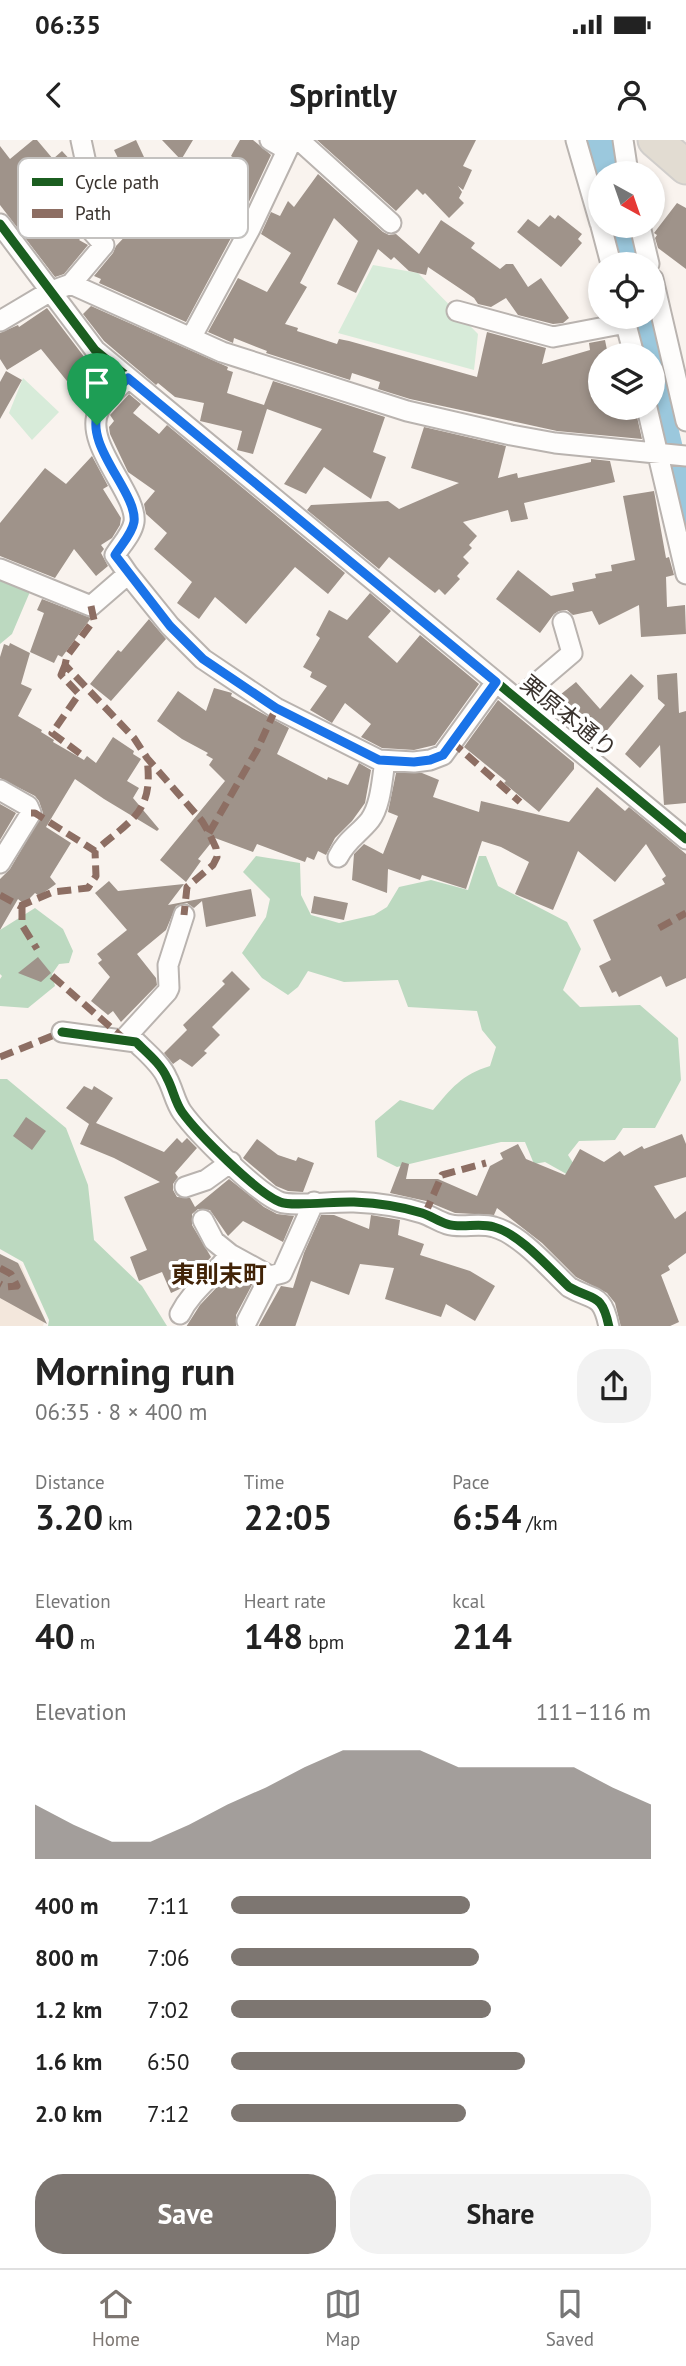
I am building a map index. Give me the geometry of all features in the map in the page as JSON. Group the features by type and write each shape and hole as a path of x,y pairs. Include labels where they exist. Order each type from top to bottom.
{"highway":[{"path":"655,140 686,167"}],"street":[{"path":"81,140 85,158"},
{"path":"270,140 293,144 391,223"},
{"path":"576,140 588,180"},
{"path":"623,140 626,161"},
{"path":"248,233 293,144"},
{"name":"栗原本通り","path":"0,224 95,350 686,839"},
{"path":"0,321 49,292 71,284 104,245 98,238"},
{"path":"191,338 245,238"},
{"path":"71,284 222,352 407,411 511,435 686,456"},
{"path":"457,311 553,337 588,329"},
{"path":"665,329 686,421"},
{"path":"128,378 97,414 97,425 108,464 133,510 134,526 115,555 170,626 203,659 276,708 385,761 422,761 443,755 496,682"},
{"path":"651,420 662,454 686,573"},
{"path":"0,569 91,606 128,574"},
{"path":"518,699 572,653 563,622"},
{"path":"338,857 344,846 375,812 385,761"},
{"path":"0,790 28,806 31,813 0,863"},
{"path":"124,1039 169,988 168,965 184,915"},
{"path":"62,1032 136,1042 160,1067 185,1116 210,1144 265,1193 278,1201 289,1205 344,1201 393,1206 423,1213 449,1225 480,1224 495,1227 519,1241 569,1287 599,1301 609,1326"},
{"path":"185,1187 206,1180 230,1162"},
{"path":"204,1220 214,1241 230,1254 270,1276 282,1273 314,1202"},
{"path":"180,1314 189,1297 217,1272 230,1254"},
{"path":"247,1321 270,1276"}],"shaded area":[{"path":"0,1254 21,1265 45,1319 43,1326 0,1326"}],"green space":[{"path":"373,265 418,273 478,334 474,370 338,333"},
{"path":"23,378 59,412 32,440 9,413"},
{"path":"0,576 32,587 12,634 0,644"},
{"path":"256,856 300,863 301,895 311,915 339,923 374,915 387,907 399,887 431,880 468,890 479,856 486,856 498,886 567,922 581,949 563,990 580,1007 640,1005 678,1038 681,1080 655,1128 623,1128 615,1140 579,1141 568,1155 577,1169 570,1176 545,1162 534,1164 525,1142 501,1142 397,1167 377,1157 375,1121 400,1100 433,1110 464,1078 490,1066 496,1047 482,1030 477,1011 408,1007 398,980 344,982 308,971 298,987 288,995 262,978 242,953 266,917 270,899 243,872"},
{"path":"35,908 63,929 73,951 69,963 59,964 52,974 55,986 28,1008 0,1006 0,930"},
{"path":"0,1079 7,1079 66,1128 88,1185 94,1240 142,1286 167,1326 48,1326 49,1320 23,1262 0,1249"}],"water":[{"path":"584,140 612,140 617,161 590,161"},
{"path":"612,238 634,238 637,252 616,252"},
{"path":"636,329 655,329 658,343 640,343"},
{"path":"665,372 686,460 686,527 660,420 665,420"}],"building":[{"path":"33,140 37,140 52,158 18,158 18,229 0,205 0,146 10,159"},
{"path":"136,140 144,158 118,158 114,150"},
{"path":"162,140 193,140 182,158"},
{"path":"240,140 253,140 271,155 248,204 248,158 231,156"},
{"path":"317,140 476,140 463,166 472,170 463,190 458,186 462,192 459,198 464,203 449,218 425,193 423,195 417,189 396,211"},
{"path":"62,151 68,158 54,158"},
{"path":"318,174 383,232 396,234 419,254 441,220 475,243 471,248 500,269 506,264 513,264 528,287 541,278 569,318 563,323 553,324 518,315 506,298 491,307 478,304 474,298 428,267 426,275 409,271 394,257 391,260 378,249 356,293 337,284 358,241 334,218 300,283 307,287 285,324 298,328 297,331 337,344 339,339 349,341 477,377 487,332 546,348 542,364 588,351 588,420 638,420 642,439 557,431 410,399 378,389 380,382 352,373 350,380 266,353 267,351 234,338 233,343 208,332 238,278 267,292 291,253 261,234 271,212 280,216 288,201 294,207"},
{"path":"677,203 686,208 686,269 658,248 655,238 665,238 665,219"},
{"path":"550,215 555,219 558,215 582,234 578,239 582,243 561,267 517,232 528,219 539,227"},
{"path":"25,238 81,238 79,240 88,245 64,274 55,277"},
{"path":"124,238 231,238 186,322 99,283 101,279 94,276"},
{"path":"91,306 228,367 227,370 233,372 227,393 264,405 273,381 385,417 373,452 386,457 371,499 324,467 306,494 284,484 322,429 267,409 253,454 237,450 242,431 200,421 204,403 175,397 158,383 156,385 104,341 83,314"},
{"path":"47,308 85,358 110,378 91,400 88,398 84,402 41,349 7,370 0,359 0,333 18,325 19,327"},
{"path":"6,371 22,380 0,419 0,382"},
{"path":"129,394 141,404 133,413 159,434 167,425 345,573 328,594 295,567 246,624 215,597 199,619 177,603 192,582 154,549 167,533 146,514 144,504 155,491 128,472 110,434 109,427 114,421 110,415"},
{"path":"424,427 506,446 498,478 517,473 518,478 591,462 591,459 610,461 615,482 524,503 528,519 511,522 508,510 463,522 477,536 469,545 472,548 463,557 469,563 457,576 460,579 445,595 439,589 435,593 389,557 379,569 307,510 311,505 388,501 399,509 459,483 411,468"},
{"path":"92,456 108,486 103,489 121,518 112,538 101,545 104,549 101,553 108,566 96,576 74,549 55,578 0,556 0,523 45,468 66,484"},
{"path":"654,491 666,558 669,557 674,575 666,577 667,607 685,605 686,634 641,637 639,605 599,625 592,611 573,615 567,610 559,611 540,633 496,599 518,570 551,596 574,591 572,583 596,578 595,574 612,571 611,565 635,560 623,496"},
{"path":"370,593 391,611 368,637 397,663 420,635 479,684 435,745 414,750 382,748 361,737 371,724 345,703 332,723 310,710 327,686 310,677 312,672 303,667 320,638 316,635 329,610 347,620"},
{"path":"42,599 91,618 62,657 58,655 54,663 30,652 44,613 37,610"},
{"path":"149,619 166,639 111,701 90,684 118,650 121,652"},
{"path":"10,643 30,653 21,684 32,689 18,716 42,730 53,742 84,760 87,756 96,763 113,737 134,751 133,754 141,759 127,781 139,788 133,798 159,829 157,831 75,779 46,827 71,843 50,877 56,884 39,896 35,893 24,904 18,899 0,930 0,879 10,869 43,813 35,796 0,778 0,657 4,644 9,646"},
{"path":"677,673 679,713 686,711 686,803 664,805 660,745 640,768 625,754 665,705 658,699 657,675"},
{"path":"631,674 644,686 604,734 600,731 587,742 550,703 576,682 600,709"},
{"path":"214,688 232,693 231,696 289,728 277,754 327,780 328,777 348,785 359,763 371,770 365,803 335,838 326,855 318,851 314,860 307,857 305,862 257,844 253,852 215,838 198,859 201,861 186,882 160,860 225,781 209,765 213,759 206,755 208,753 157,721 178,691 206,711"},
{"path":"498,700 574,763 574,769 539,812 464,747"},
{"path":"396,773 422,773 439,780 433,797 479,812 481,801 569,822 597,787 625,811 629,807 686,854 686,978 666,987 661,976 619,997 616,991 612,993 599,966 611,960 593,920 665,884 662,879 666,876 646,844 615,882 578,851 553,910 515,894 529,862 501,847 482,841 466,889 422,875 420,880 388,869 387,893 352,880 354,854 364,844 383,854 398,816 388,812"},
{"path":"0,804 16,813 0,840"},
{"path":"109,881 118,891 184,884 168,905 251,889 256,916 206,927 202,901 194,908 187,903 176,906 166,930 137,954 156,978 157,985 121,1022 113,1011 108,1015 91,1001 110,977 98,963 102,960 97,954 127,930 95,893"},
{"path":"314,896 348,903 344,920 311,913"},
{"path":"38,957 51,973 41,982 18,973"},
{"path":"232,971 250,989 212,1027 220,1035 204,1051 207,1053 192,1067 180,1059 173,1064 164,1053 187,1030 183,1025 225,984 222,981"},
{"path":"84,1086 92,1090 94,1086 113,1098 96,1123 164,1152 177,1138 182,1143 187,1138 197,1148 175,1173 178,1177 173,1184 173,1190 177,1197 190,1198 195,1207 229,1179 264,1207 277,1214 294,1216 283,1242 243,1221 228,1236 210,1210 198,1209 192,1214 192,1225 211,1257 184,1287 171,1293 162,1272 139,1281 130,1257 147,1250 124,1197 160,1182 80,1144 89,1124 66,1108"},
{"path":"26,1117 46,1131 32,1150 13,1136"},
{"path":"682,1134 686,1144 686,1177 654,1186 675,1219 686,1211 686,1253 668,1266 670,1270 661,1275 679,1322 670,1326 621,1326 615,1303 607,1293 576,1277 542,1243 497,1208 494,1215 455,1213 426,1201 390,1193 402,1162 409,1164 406,1179 438,1179 477,1196 490,1166 503,1159 500,1153 518,1144 526,1159 565,1175 580,1149 604,1162 620,1151 624,1156 642,1146 644,1149"},
{"path":"257,1139 278,1155 296,1161 298,1157 314,1163 303,1192 288,1191 276,1186 243,1158"},
{"path":"321,1215 334,1215 369,1229 371,1215 400,1220 398,1235 424,1244 420,1255 470,1271 495,1286 475,1321 446,1304 441,1317 385,1299 394,1268 360,1264 349,1295 311,1281 295,1326 259,1326 281,1286 293,1288 304,1253"},
{"path":"0,1254 18,1263 47,1324 0,1298"},
{"path":"233,1270 254,1281 236,1315 236,1326 187,1326 200,1305"}],"marked path":[{"path":"91,606 94,620 67,656 65,665 134,738 147,758 202,821 216,848 217,857 213,865 187,887 184,915"},
{"path":"65,665 61,675 79,694 52,733 82,755"},
{"path":"209,833 257,750 276,708"},
{"path":"451,741 520,802"},
{"path":"31,813 95,851 138,813 147,791 147,759"},
{"path":"0,895 20,906 53,892 88,888 96,876 95,851"},
{"path":"22,906 22,925 37,949"},
{"path":"659,928 686,913"},
{"path":"52,976 123,1038"},
{"path":"0,1057 62,1032"},
{"path":"425,1214 442,1175 486,1163"},
{"path":"0,1268 11,1274 17,1286 6,1287 0,1284"}],"cycle path":[{"path":"0,224 95,350 686,839"},
{"path":"62,1032 136,1042 161,1068 180,1108 200,1134 257,1187 280,1202 380,1204 425,1214 453,1225 494,1227 524,1244 569,1287 600,1303 609,1326"}],"district":[{"name":"東則末町","path":"219,1274"}],"route":[{"path":"128,378 496,682 443,755 414,762 379,760 276,708 203,659 170,626 115,555 134,526 134,517 127,496 108,464 97,425 100,408 128,378"}]}
